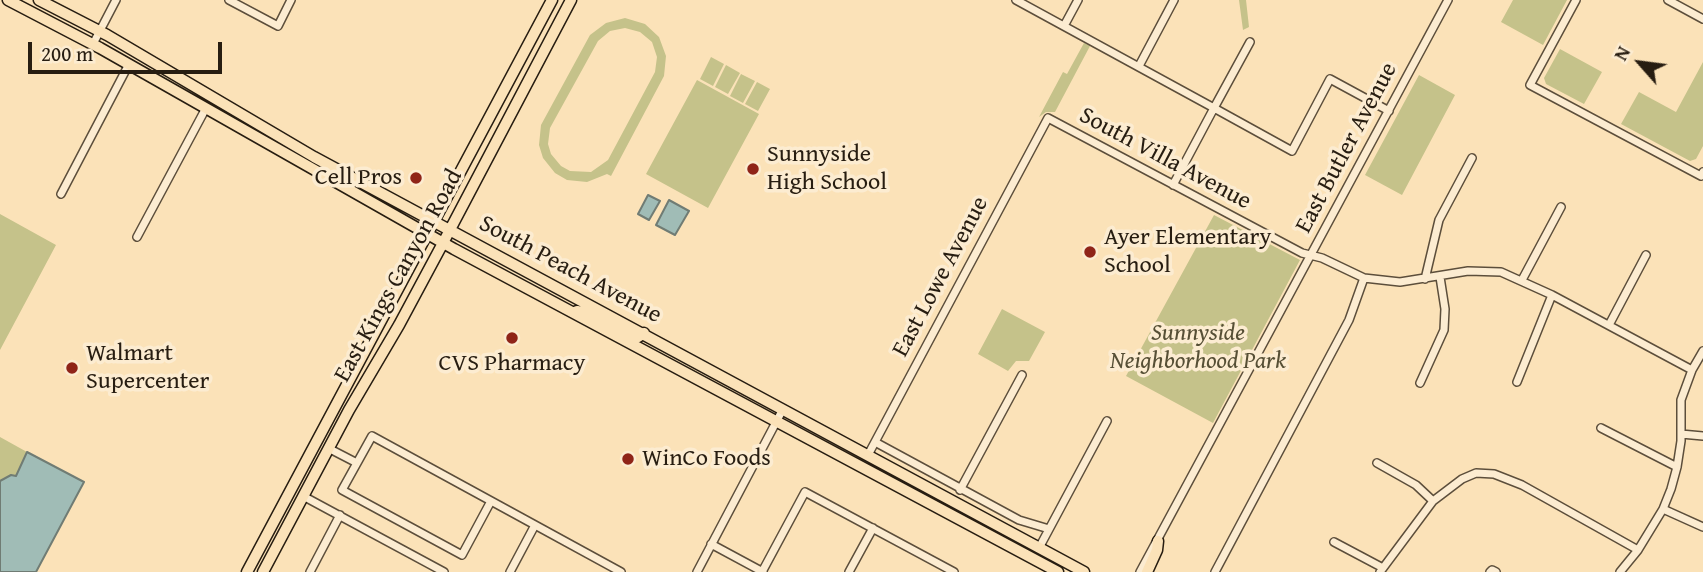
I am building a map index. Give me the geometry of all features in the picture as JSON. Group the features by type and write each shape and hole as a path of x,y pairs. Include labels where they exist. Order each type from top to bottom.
{"main road":[{"name":"South Peach Avenue","path":"8,0 129,64 443,243 1058,572"},
{"name":"South Peach Avenue","path":"39,0 100,32 314,157 1084,572"},
{"name":"East Kings Canyon Road","path":"247,572 552,0"},
{"name":"East Kings Canyon Road","path":"263,572 328,448 450,230 570,0"},
{"path":"129,64 140,64 166,78 193,87"},
{"path":"206,108 214,107 249,126 277,135"},
{"path":"261,140 274,141 306,158 314,157"},
{"path":"562,307 591,314 632,336 638,337 644,333"},
{"path":"636,346 646,342 692,367 717,373"},
{"path":"820,445 825,443 858,459 864,459 868,455"},
{"path":"1147,572 1155,556 1158,541"}],"street":[{"path":"93,44 116,0"},
{"path":"229,0 278,26 291,0"},
{"path":"1016,0 1292,151 1330,79 1390,111"},
{"path":"1064,26 1078,0"},
{"path":"1139,66 1174,0"},
{"name":"East Butler Avenue","path":"1140,572 1448,0"},
{"path":"1576,0 1530,85 1701,176 1703,172"},
{"path":"1670,0 1703,19"},
{"path":"1173,185 1250,42"},
{"path":"61,194 129,64"},
{"path":"136,237 206,108"},
{"name":"South Villa Avenue","path":"1048,118 1294,249 1364,278 1391,282 1478,270 1502,272 1552,295 1692,370"},
{"name":"East Lowe Avenue","path":"868,455 1048,118"},
{"path":"1425,279 1439,220 1472,158"},
{"path":"1522,280 1561,207"},
{"path":"1609,325 1646,255"},
{"path":"1420,383 1444,330 1445,309 1440,276"},
{"path":"1215,572 1349,320 1364,278"},
{"path":"1517,382 1552,295"},
{"path":"1620,572 1638,550 1663,509 1678,467 1681,400 1692,370 1703,351"},
{"path":"960,490 1022,374"},
{"path":"696,572 783,409"},
{"path":"1039,548 1107,421"},
{"path":"1601,428 1678,467"},
{"path":"1681,434 1703,436"},
{"path":"491,501 462,555 342,490 372,436 621,572"},
{"path":"875,442 1019,520 1049,529"},
{"path":"328,448 357,463"},
{"path":"1377,463 1416,485 1433,501"},
{"path":"1334,542 1382,570 1433,501 1462,479 1476,473 1494,474 1522,485 1638,550"},
{"path":"711,544 762,572 805,492 954,572"},
{"path":"303,496 444,572"},
{"path":"1663,509 1703,527"},
{"path":"310,572 340,515"},
{"path":"510,572 536,525"},
{"path":"849,572 873,528"},
{"path":"935,572 939,564"}],"green space":[{"path":"1239,0 1246,0 1249,27 1243,30"},
{"path":"1513,0 1567,0 1543,45 1501,22"},
{"path":"625,18 645,24 659,37 666,56 664,76 611,176 607,174 587,182 567,180 555,173 543,158 539,145 541,125 590,35 606,23","holes":["625,28 640,32 652,42 657,57 655,72 608,160 591,172 570,171 561,166 551,154 548,144 550,128 598,41 610,31"]},
{"path":"1084,43 1090,46 1055,112 1046,112 1039,117 1063,72 1067,74"},
{"path":"1560,49 1602,72 1584,104 1546,84 1544,78"},
{"path":"711,57 724,64 713,86 700,79"},
{"path":"1703,62 1703,146 1696,159 1690,161 1621,124 1639,92 1676,112"},
{"path":"726,65 740,73 728,94 715,87"},
{"path":"741,74 755,81 743,103 730,96"},
{"path":"1419,75 1455,95 1402,195 1365,175"},
{"path":"697,80 759,114 708,208 646,174"},
{"path":"757,82 770,89 758,111 745,104"},
{"path":"0,214 56,245 0,350"},
{"name":"Sunnyside Neighborhood Park","path":"1214,215 1300,260 1213,423 1126,376"},
{"path":"1002,309 1045,332 1029,361 1016,361 1008,371 978,354"},
{"path":"0,437 27,452 16,476 11,475 0,481"}],"water":[{"path":"648,195 660,201 649,220 638,214"},
{"path":"669,200 689,211 675,235 656,225"},
{"path":"27,452 84,482 36,572 0,572 0,481 11,475 16,476"}],"place":[{"name":"Sunnyside High School","path":"753,169"},
{"name":"Cell Pros","path":"416,178"},
{"name":"Ayer Elementary School","path":"1090,252"},
{"name":"CVS Pharmacy","path":"512,338"},
{"name":"Walmart Supercenter","path":"72,368"},
{"name":"WinCo Foods","path":"628,459"}]}
